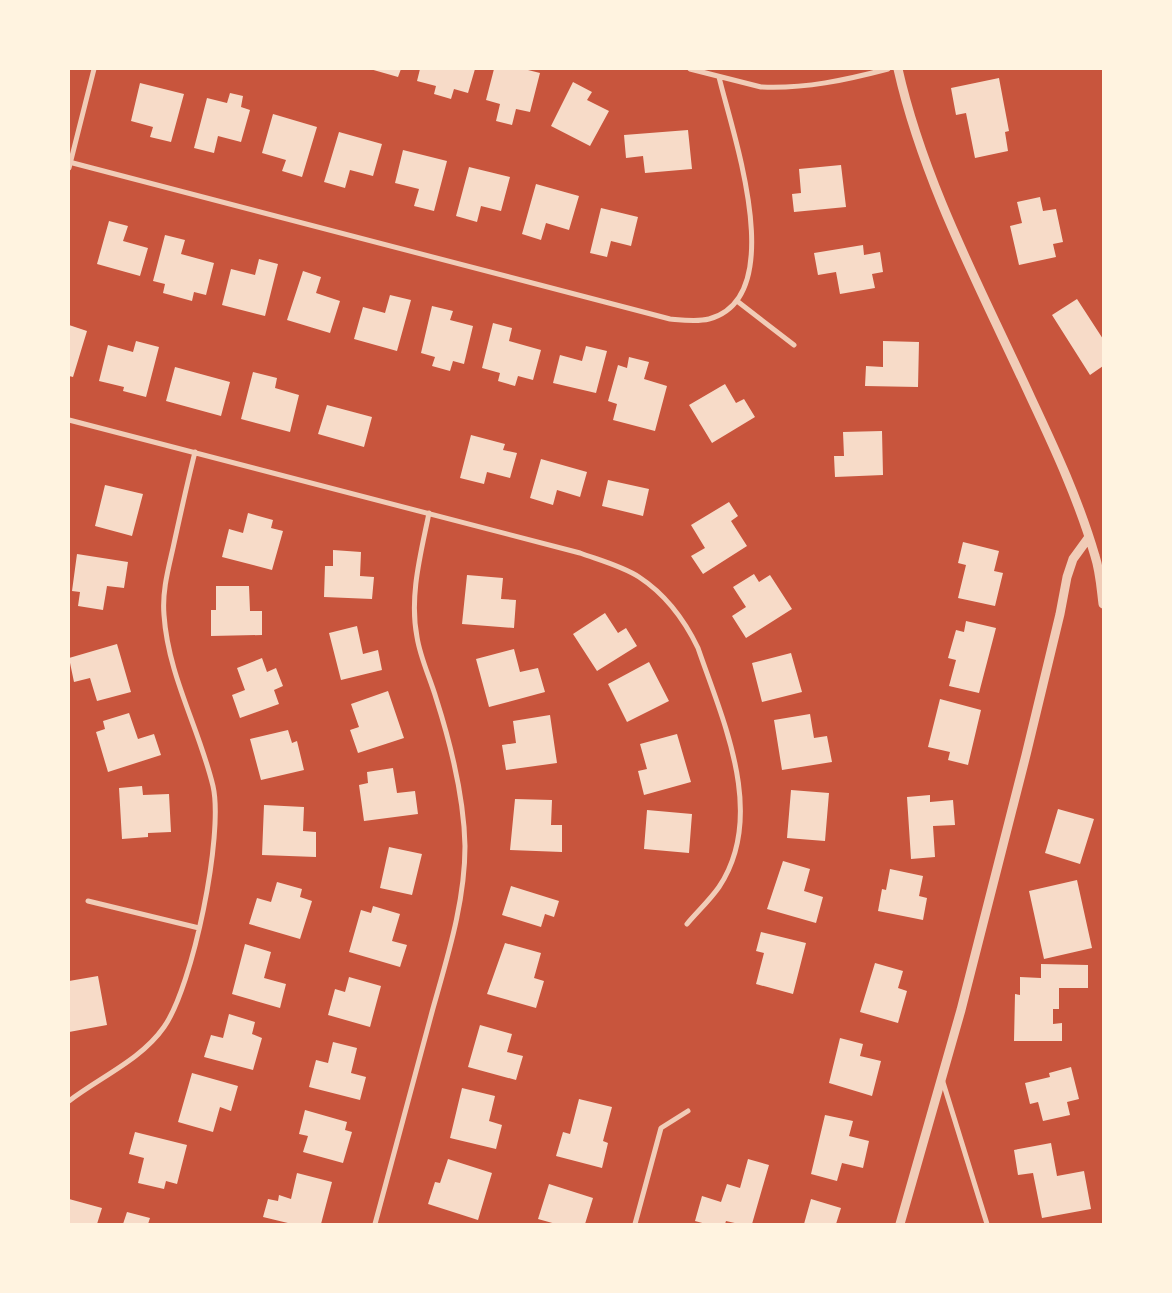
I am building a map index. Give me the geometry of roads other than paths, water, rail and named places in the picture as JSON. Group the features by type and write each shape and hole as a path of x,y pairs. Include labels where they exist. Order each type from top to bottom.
{"street":[{"path":"94,69 69,164 670,319 709,319 725,311 737,301 747,285 751,270 752,225 743,175 719,77"},
{"path":"690,69 761,87 772,88 815,85 852,79 888,69"},
{"path":"898,69 920,147 946,214 1059,458 1096,558 1103,604"},
{"path":"737,301 794,345"},
{"path":"69,420 580,553 637,576 664,598 690,631 698,648 735,762 740,786 742,812 740,838 733,860 719,887 687,924"},
{"path":"69,1101 124,1065 152,1041 164,1027 173,1011 199,928 214,846 217,816 214,788 202,746 168,650 164,614 164,586 195,452"},
{"path":"375,1224 453,939 463,882 463,807 437,701 417,637 415,612 417,570 429,513"},
{"path":"900,1224 942,1078 1026,755 1060,614 1066,577 1073,560 1089,537"},
{"path":"88,901 199,928"},
{"path":"942,1078 987,1224"},
{"path":"635,1224 661,1128 688,1111"}]}
